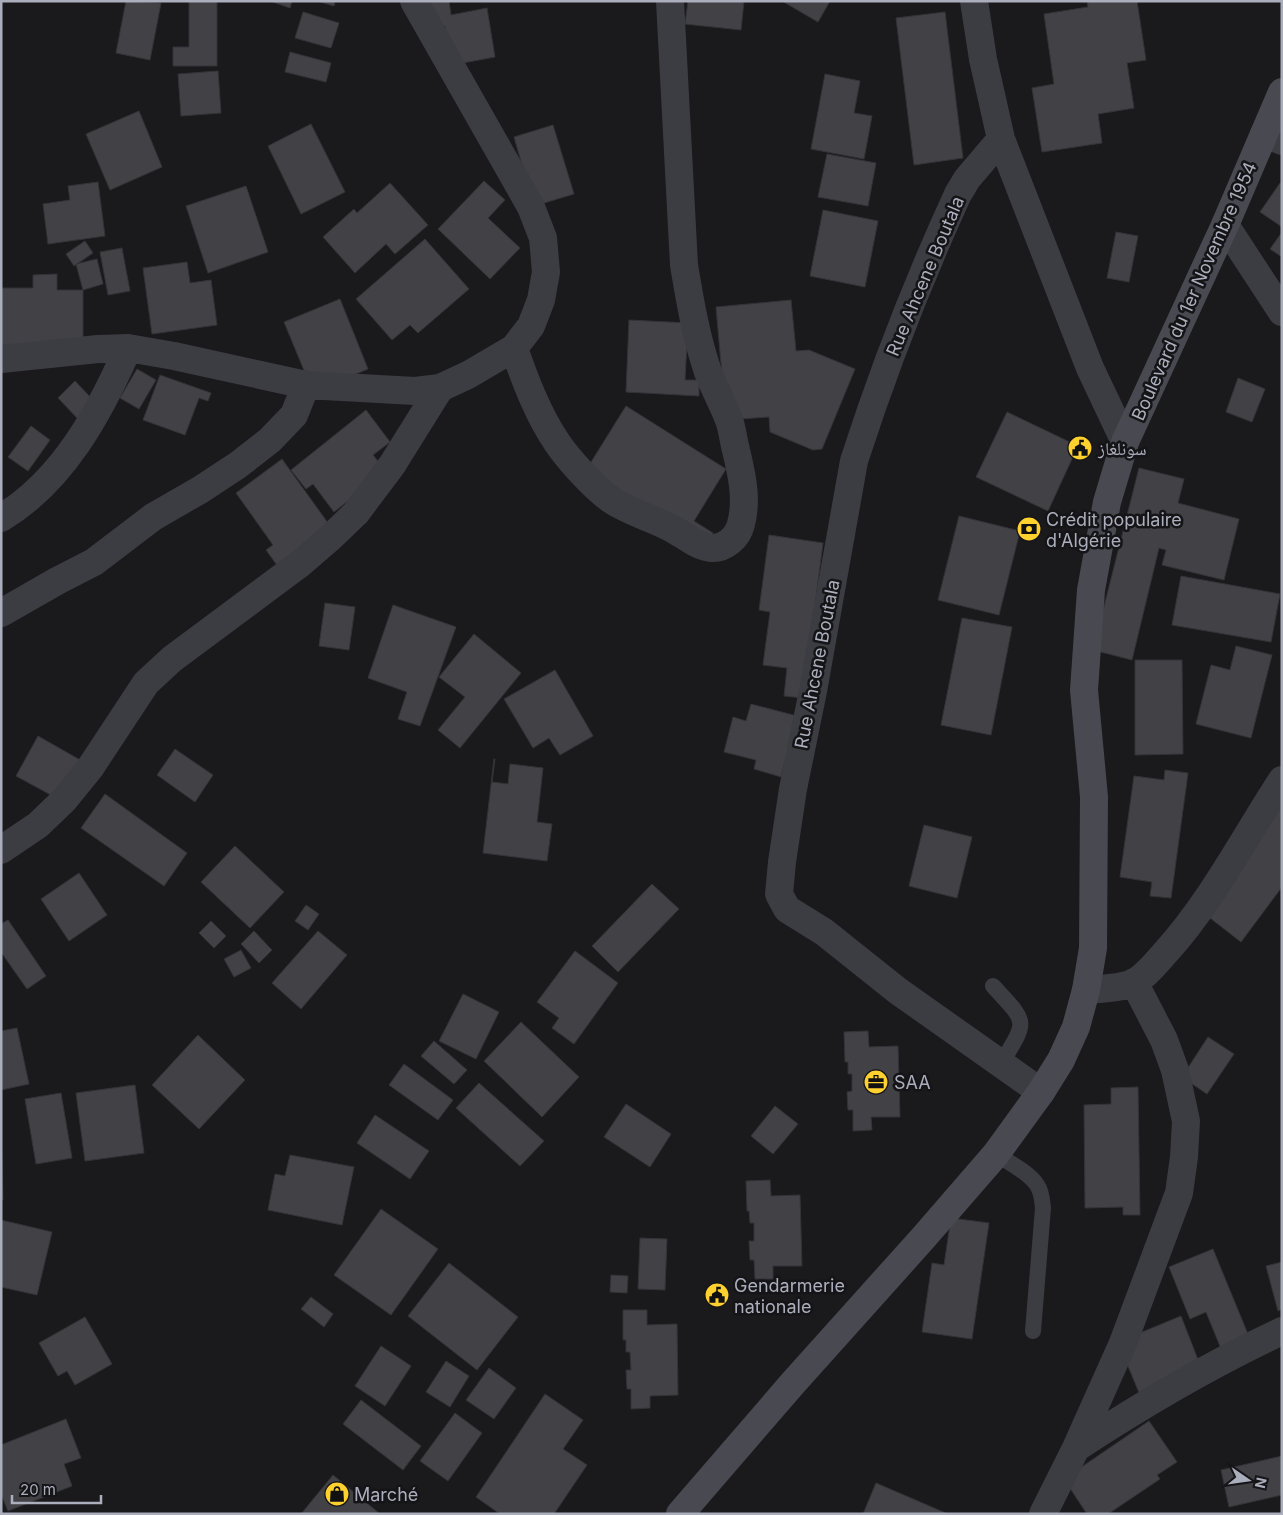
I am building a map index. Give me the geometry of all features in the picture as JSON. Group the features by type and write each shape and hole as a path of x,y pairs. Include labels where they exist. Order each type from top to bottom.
{"main road":[{"name":"Boulevard du 1er Novembre 1954","path":"680,1514 793,1382 996,1154 1042,1092 1061,1060 1076,1027 1086,990 1093,948 1094,798 1084,690 1091,590 1107,502 1125,442 1226,226 1273,138 1282,92"}],"street":[{"path":"1,359 98,349 128,348 174,356 306,385 414,391 440,388 468,375 514,348 531,326 541,300 546,272 543,238 527,199 414,1"},
{"path":"514,348 524,377 557,443 580,472 612,500 672,528 703,546 720,547 736,536 741,526 745,503 742,480 729,420 708,370 689,299 684,265 670,1"},
{"path":"974,1 983,59 1001,139 1090,368 1125,442"},
{"name":"Rue Ahcene Boutala","path":"1001,139 967,179 958,194 900,332 854,461 813,690 792,789 780,894 787,909 824,932 898,991 1042,1092"},
{"path":"1226,226 1282,312"},
{"path":"1,518 12,512 42,486 72,449 94,419 111,387 128,348"},
{"path":"1,613 56,581 94,562 154,517 238,465 270,440 294,415 306,385"},
{"path":"1,850 38,825 64,800 90,768 146,683 172,658 301,563 356,513 392,465 440,388"},
{"path":"1086,990 1134,982 1150,969 1174,943 1198,910 1282,780"},
{"path":"1043,1514 1076,1448 1123,1343 1179,1193 1186,1121 1175,1070 1164,1040 1134,982"},
{"path":"1076,1448 1133,1410 1251,1345 1282,1331"}],"lane":[{"path":"993,986 1018,1013 1021,1019 1020,1033 1001,1064"},
{"path":"996,1154 1038,1185 1042,1196 1043,1208 1034,1331"}],"building":[{"path":"126,1 161,3 150,60 116,53"},
{"path":"189,1 217,1 217,66 173,66 173,47 189,47"},
{"path":"270,1 292,1 290,8"},
{"path":"317,1 335,1 334,6"},
{"path":"412,1 449,1 451,15 487,8 495,57 452,65 445,26 417,30"},
{"path":"688,1 744,1 741,30 685,24"},
{"path":"782,1 830,1 818,22"},
{"path":"1087,1 1137,1 1146,60 1127,63 1134,108 1098,114 1102,143 1042,152 1032,88 1054,84 1044,14 1088,7"},
{"path":"303,12 339,23 331,48 295,38"},
{"path":"945,12 963,158 914,165 896,18"},
{"path":"290,52 331,63 326,82 285,72"},
{"path":"218,71 221,113 181,116 178,74"},
{"path":"825,74 860,81 854,113 872,116 864,159 811,149"},
{"path":"139,111 162,167 110,190 86,134"},
{"path":"311,124 345,192 301,214 268,146"},
{"path":"553,125 574,194 534,206 514,137"},
{"path":"827,154 876,163 868,206 818,197"},
{"path":"484,181 505,200 488,218 520,248 490,279 438,229"},
{"path":"98,182 105,236 48,244 43,204 70,200 68,186"},
{"path":"390,183 428,225 395,254 386,244 355,273 323,237 354,209 357,213"},
{"path":"1280,183 1282,184 1282,227 1260,212"},
{"path":"246,186 268,252 208,273 186,206"},
{"path":"823,210 878,221 865,287 810,276"},
{"path":"1116,232 1138,236 1129,282 1107,278"},
{"path":"1282,232 1282,257 1270,249"},
{"path":"425,239 469,289 418,333 410,325 392,340 356,299"},
{"path":"85,241 93,253 74,266 66,254"},
{"path":"122,248 130,291 108,295 100,252"},
{"path":"97,259 103,284 83,290 76,264"},
{"path":"187,262 190,283 211,280 217,325 152,334 143,268"},
{"path":"57,274 57,290 83,290 83,345 1,346 1,288 33,288 33,275"},
{"path":"340,299 368,369 313,392 284,322"},
{"path":"791,300 796,351 809,350 855,369 822,449 813,450 770,432 769,417 726,420 716,307"},
{"path":"629,320 688,323 685,380 699,380 699,396 626,392"},
{"path":"137,369 156,380 139,409 120,398"},
{"path":"160,375 211,393 208,401 199,398 185,435 143,420"},
{"path":"1238,378 1265,389 1252,422 1226,412"},
{"path":"75,381 95,402 78,419 58,398"},
{"path":"626,406 726,469 694,521 713,533 702,550 583,475"},
{"path":"366,410 390,442 373,455 386,471 334,512 313,484 306,489 291,470"},
{"path":"1007,412 1078,446 1048,511 976,477"},
{"path":"31,426 50,440 28,471 8,457"},
{"path":"282,459 338,537 285,576 266,550 273,545 236,493"},
{"path":"1139,468 1184,479 1178,503 1239,519 1224,580 1162,565 1166,550 1159,548 1132,660 1093,650"},
{"path":"959,516 1020,531 999,615 938,600"},
{"path":"769,535 823,543 803,698 784,696 787,668 763,665 770,612 759,610"},
{"path":"1181,576 1280,594 1271,642 1172,625"},
{"path":"325,603 355,607 349,650 319,646"},
{"path":"393,605 456,627 420,726 398,719 407,692 368,678"},
{"path":"962,618 1012,627 991,735 941,725"},
{"path":"474,634 521,673 460,748 438,730 465,697 439,677"},
{"path":"1236,646 1272,655 1251,738 1196,724 1211,665 1230,670"},
{"path":"1135,660 1182,660 1183,754 1135,755"},
{"path":"555,670 593,736 560,755 549,738 533,748 504,699"},
{"path":"751,704 797,716 781,777 754,769 756,760 724,752 733,717 746,721"},
{"path":"38,736 82,761 60,800 16,776"},
{"path":"175,749 213,775 195,802 157,775"},
{"path":"494,759 492,782 508,784 510,764 543,768 537,822 552,824 547,861 483,853"},
{"path":"1165,770 1188,773 1171,898 1150,896 1152,882 1120,877 1134,776 1164,780"},
{"path":"105,794 187,853 164,886 81,828"},
{"path":"1282,802 1282,887 1241,942 1201,911"},
{"path":"924,825 972,837 957,898 909,886"},
{"path":"235,846 284,892 250,928 201,882"},
{"path":"79,873 107,915 69,941 41,899"},
{"path":"652,884 679,909 618,972 592,946"},
{"path":"306,905 319,914 308,930 295,921"},
{"path":"8,920 46,976 27,989 1,952 1,924"},
{"path":"211,921 226,936 214,948 199,933"},
{"path":"254,931 272,950 259,963 241,944"},
{"path":"318,931 347,955 301,1009 272,983"},
{"path":"241,950 251,968 234,977 224,959"},
{"path":"575,951 618,983 574,1044 552,1028 559,1018 537,1002"},
{"path":"463,994 499,1012 476,1059 439,1041"},
{"path":"521,1022 579,1077 542,1117 484,1061"},
{"path":"17,1028 29,1084 1,1090 1,1031"},
{"name":"SAA","path":"868,1031 869,1047 898,1046 900,1117 871,1117 872,1130 853,1131 853,1110 848,1110 847,1092 852,1091 852,1074 848,1074 848,1062 845,1062 844,1032"},
{"path":"198,1035 245,1080 199,1129 152,1085"},
{"path":"1208,1037 1234,1054 1207,1094 1182,1077"},
{"path":"434,1041 467,1070 454,1084 421,1056"},
{"path":"404,1064 453,1100 438,1120 389,1085"},
{"path":"479,1083 544,1141 520,1166 456,1108"},
{"path":"135,1085 144,1153 85,1161 76,1093"},
{"path":"1138,1087 1140,1215 1123,1215 1123,1207 1085,1208 1084,1105 1111,1104 1111,1088"},
{"path":"61,1093 72,1158 36,1164 25,1099"},
{"path":"626,1104 671,1134 650,1167 604,1137"},
{"path":"775,1106 798,1124 773,1154 751,1136"},
{"path":"375,1115 429,1151 410,1179 357,1143"},
{"path":"1,1126 3,1200 1,1200"},
{"path":"290,1155 354,1167 342,1225 268,1210 275,1174 285,1176"},
{"path":"770,1180 771,1196 800,1195 802,1266 773,1266 773,1279 755,1279 754,1260 750,1260 749,1241 754,1241 754,1223 750,1223 749,1211 747,1211 746,1181"},
{"path":"381,1209 438,1249 391,1315 334,1275"},
{"path":"951,1218 989,1223 972,1339 922,1332 932,1263 944,1265"},
{"path":"1,1220 52,1232 37,1295 1,1287"},
{"path":"640,1238 667,1239 665,1290 638,1289"},
{"path":"1213,1249 1252,1344 1224,1356 1206,1312 1190,1319 1169,1267"},
{"path":"1282,1262 1282,1309 1278,1311 1266,1266"},
{"path":"449,1263 518,1317 477,1370 408,1316"},
{"path":"611,1275 628,1276 627,1293 610,1292"},
{"path":"311,1297 333,1314 324,1327 301,1309"},
{"path":"623,1310 647,1310 647,1325 677,1324 678,1395 650,1396 650,1408 631,1409 631,1389 627,1389 626,1370 631,1370 630,1352 626,1352 626,1340 623,1340"},
{"path":"1181,1316 1202,1370 1140,1395 1118,1342"},
{"path":"85,1317 112,1364 75,1385 67,1371 58,1376 39,1343"},
{"path":"381,1346 411,1366 385,1406 355,1386"},
{"path":"446,1361 469,1376 450,1407 426,1392"},
{"path":"489,1368 516,1388 494,1419 466,1400"},
{"path":"545,1394 583,1420 563,1449 587,1465 554,1514 500,1514 476,1497"},
{"path":"361,1400 421,1446 403,1470 343,1424"},
{"path":"455,1413 482,1433 448,1481 420,1461"},
{"path":"66,1419 81,1458 64,1464 72,1486 8,1511 1,1494 1,1445"},
{"path":"1149,1421 1177,1462 1157,1475 1160,1479 1108,1514 1087,1514 1064,1479"},
{"path":"1282,1456 1282,1495 1229,1507 1221,1470"},
{"name":"Marché","path":"333,1475 380,1514 301,1514"},
{"path":"876,1483 948,1514 863,1514"}],"place":[{"name":"سونلغاز","path":"1080,448"},
{"name":"Crédit populaire d'Algérie","path":"1029,529"},
{"name":"SAA","path":"876,1082"},
{"name":"Gendarmerie nationale","path":"717,1295"},
{"name":"Marché","path":"337,1494"}]}
